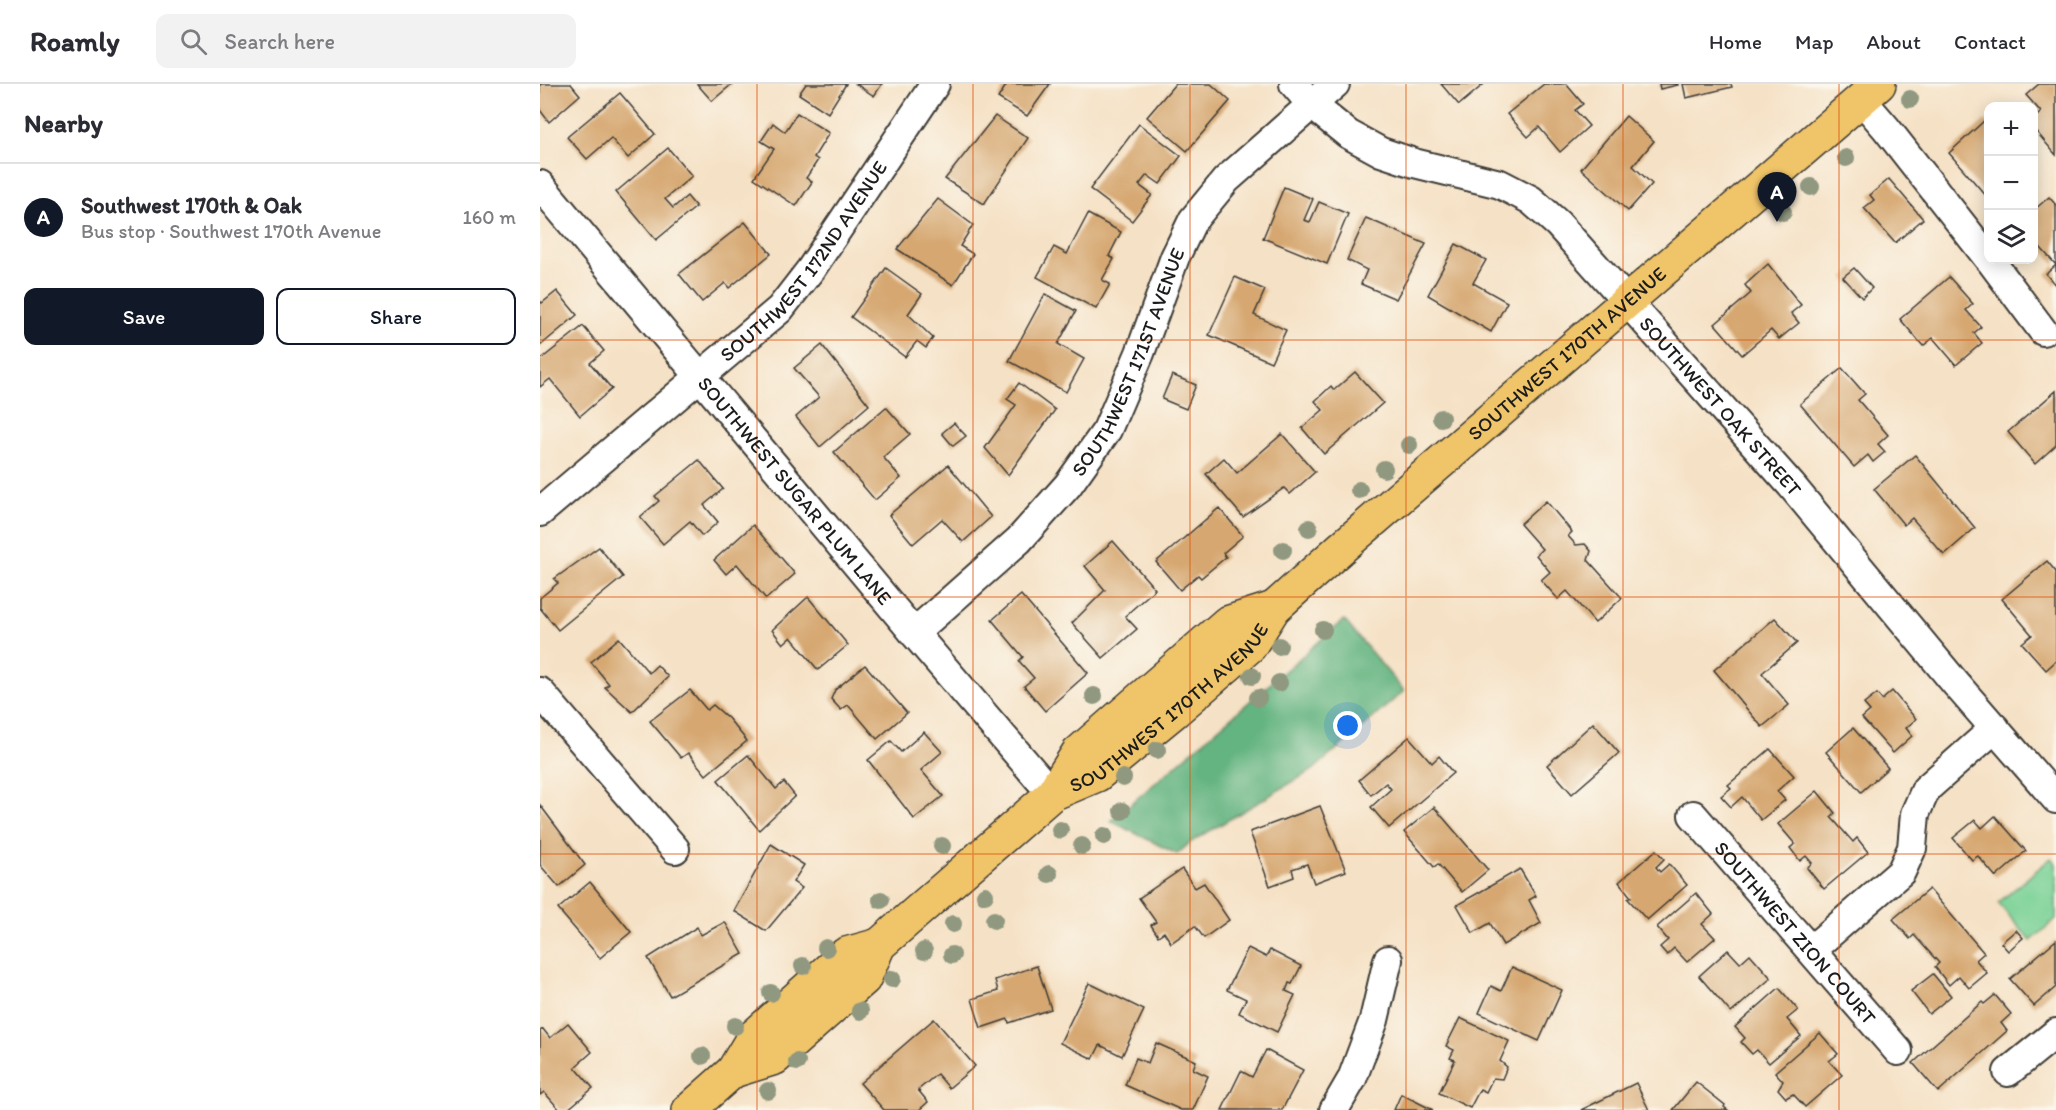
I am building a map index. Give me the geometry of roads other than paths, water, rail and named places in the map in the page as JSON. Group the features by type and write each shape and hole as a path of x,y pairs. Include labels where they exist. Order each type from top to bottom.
{"main road":[{"name":"SOUTHWEST 170TH AVENUE","path":"689,1110 733,1071 754,1036 846,954 879,945 1052,794 1078,753 1227,623 1274,608 1870,91"}],"street":[{"name":"SOUTHWEST 172ND AVENUE","path":"540,512 780,309 812,270 935,84"},
{"name":"SOUTHWEST 171ST AVENUE","path":"914,633 1019,540 1068,485 1107,430 1140,353 1175,257 1193,220 1302,94 1335,84"},
{"name":"SOUTHWEST 170TH AVENUE","path":"1870,91 1984,252"},
{"name":"SOUTHWEST OAK STREET","path":"1302,94 1348,134 1381,152 1414,163 1500,184 1531,200 1558,224 1791,485 1912,632 2056,799"},
{"name":"SOUTHWEST SUGAR PLUM LANE","path":"540,184 914,633 1052,794"},
{"name":"SOUTHWEST 170TH AVENUE","path":"1993,264 2043,331"},
{"path":"540,692 675,849"},
{"path":"1811,950 1901,872 1912,848 1915,814 1926,789 1995,728"},
{"name":"SOUTHWEST ZION COURT","path":"1693,815 1898,1051"},
{"path":"1334,1110 1352,1079 1374,1020 1388,960"},
{"path":"2008,1072 2056,1033"}],"place":[{"name":"Southwest 170th & Oak","path":"1777,222"}]}
